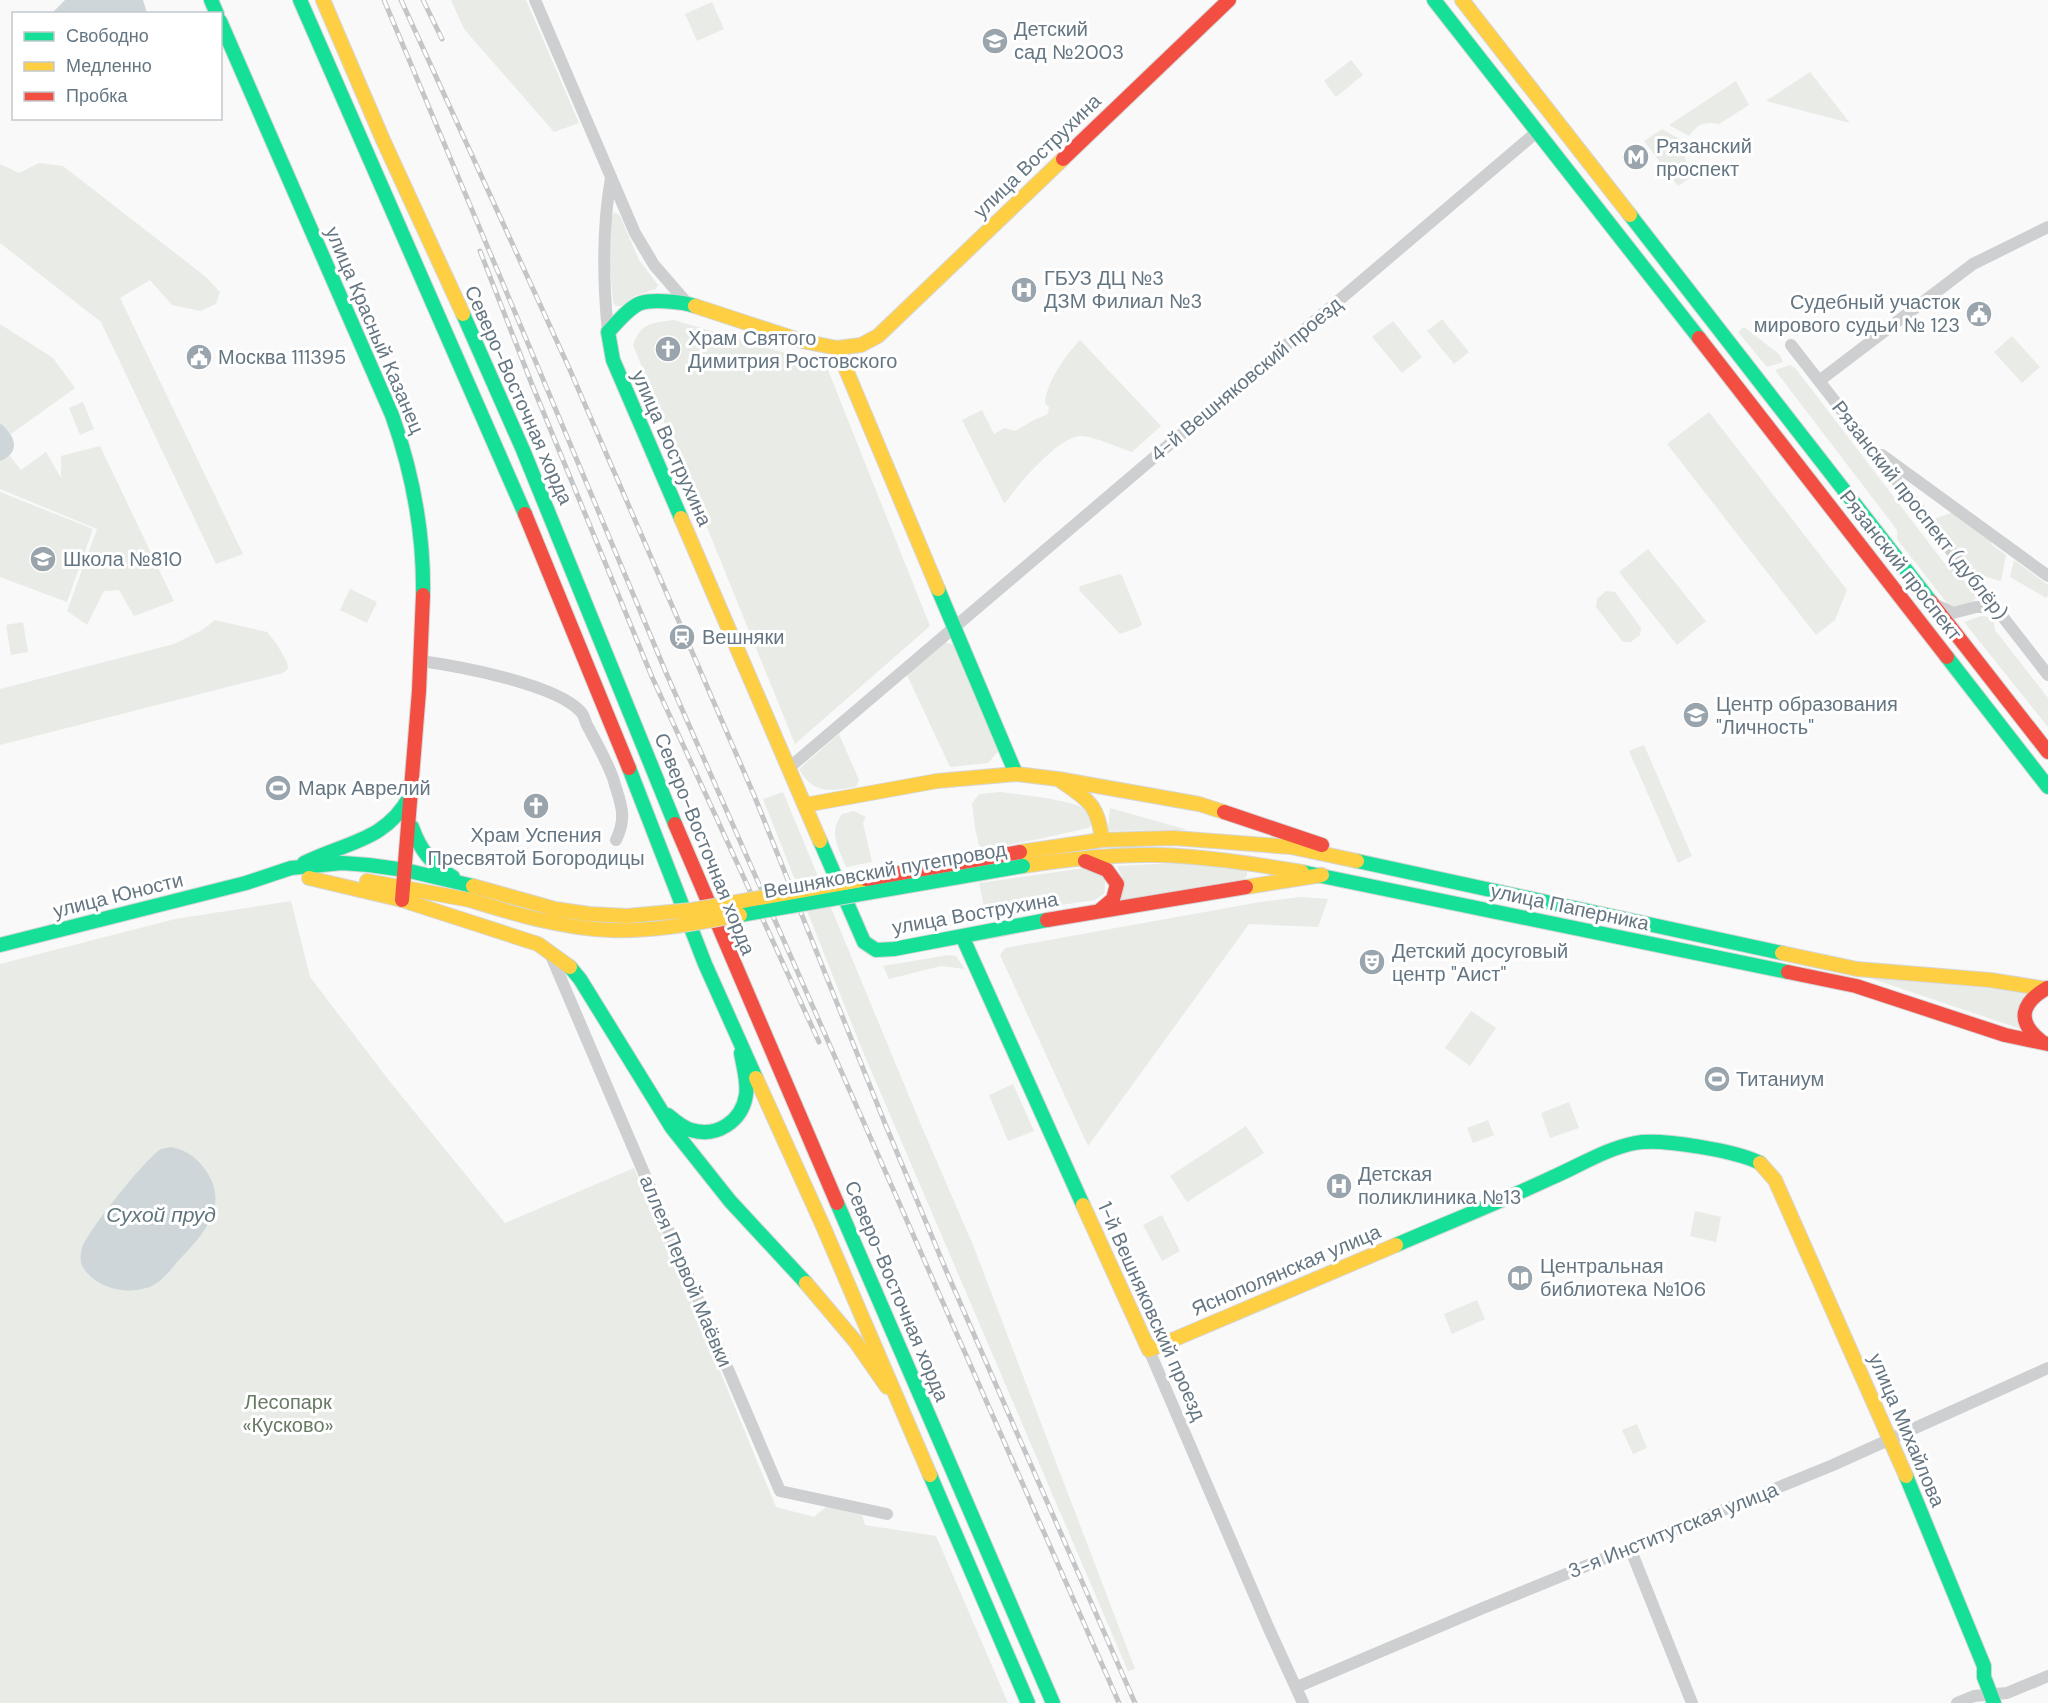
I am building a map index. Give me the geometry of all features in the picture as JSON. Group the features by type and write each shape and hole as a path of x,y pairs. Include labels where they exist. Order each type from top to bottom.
{"main road":[{"name":"Северо-Восточная хорда","path":"300,0 515,490 614,731 686,919 823,1226 1028,1703"},
{"name":"Северо-Восточная хорда","path":"323,0 383,140 514,429 701,889 1053,1703"},
{"name":"улица Вострухина","path":"1229,0 878,336 861,345 837,348 802,340 687,303 663,302 641,303 608,332 613,360 864,942 876,950 894,949 1100,910 1322,875"},
{"name":"Рязанский проспект","path":"1434,0 1538,130 2048,787"},
{"name":"Рязанский проспект","path":"1462,0 2048,752"},
{"name":"улица Красный Казанец","path":"222,26 370,362 398,430 413,489 422,542 421,661 403,893"},
{"path":"837,348 1016,774"},
{"path":"805,805 937,781 1016,774 1058,779 1199,804 1396,870"},
{"path":"1058,779 1093,804 1100,821 1102,840"},
{"path":"295,867 372,835 390,825 400,815 413,786"},
{"path":"410,822 419,845 431,863 472,893"},
{"name":"улица Паперника","path":"1022,859 1102,840 1174,838 1291,848 1857,969 1990,980 2048,989"},
{"name":"улица Паперника","path":"1022,859 1175,856 1322,875 1856,986 2005,1035 2045,1043"},
{"name":"улица Паперника","path":"1076,858 1107,870 1117,885 1113,899 1100,910"},
{"name":"Вешняковский путепровод","path":"472,893 521,915 568,926 608,930 648,930 679,926 1022,859"},
{"name":"улица Юности","path":"0,945 246,883 295,867 342,864 405,870 472,893"},
{"name":"улица Юности","path":"246,883 309,878 358,880 403,893 472,893"},
{"path":"403,893 538,944 566,963 580,979 672,1128 730,1201 821,1299 855,1341 904,1414"},
{"name":"1-й Вешняковский проезд","path":"962,936 1149,1350"},
{"path":"2045,1043 2030,1034 2024,1023 2024,1012 2037,993 2048,989"},
{"path":"658,1107 683,1127 699,1132 715,1131 730,1124 741,1112 746,1096 739,1040"},
{"name":"Яснополянская улица","path":"1149,1350 1552,1178 1607,1150 1659,1141 1753,1159 1768,1169 1773,1176"},
{"name":"улица Михайлова","path":"1773,1176 1890,1439 1984,1666 1984,1677 1993,1699"}],"street":[{"path":"535,0 635,233 654,265 687,303"},
{"name":"4-й Вешняковский проезд","path":"790,767 1538,130"},
{"path":"608,332 604,290 608,196 611,178"},
{"path":"1819,381 1973,264 2048,227"},
{"name":"Рязанский проспект (дублёр)","path":"1791,345 2048,675"},
{"path":"1866,442 2048,576"},
{"path":"1922,511 1938,496"},
{"path":"1933,604 1953,613 1976,607 1995,607"},
{"path":"421,661 518,681 553,694 581,713 610,770 623,811 623,825 616,840"},
{"name":"аллея Первой Маёвки","path":"548,950 780,1491 887,1514"},
{"name":"1-й Вешняковский проезд","path":"1149,1350 1303,1703"},
{"name":"3-я Институтская улица","path":"1297,1688 1890,1439 2048,1368"},
{"path":"1630,1548 1692,1703"},
{"path":"1957,1703 1974,1696 1993,1699 2048,1676"}],"green space":[{"path":"451,0 526,0 579,123 554,132 464,29"},
{"path":"712,2 724,29 697,41 685,14"},
{"path":"1351,60 1363,75 1336,97 1324,81"},
{"path":"1810,72 1850,123 1766,101"},
{"path":"1736,81 1749,105 1719,124 1705,123 1698,126 1689,136 1669,125"},
{"path":"1662,129 1688,144 1685,152 1686,160 1696,174 1678,186 1644,141"},
{"path":"39,163 63,166 206,277 220,292 216,304 200,311 172,305 150,280 120,298 243,554 216,564 101,322 0,243 0,164 19,173"},
{"path":"615,212 620,216 639,260 658,285 656,289 635,296 621,306 616,306 613,302 610,266 611,216"},
{"path":"1442,319 1469,352 1454,364 1427,331"},
{"path":"674,320 826,365 930,626 795,744 633,345 636,337 644,328 654,323"},
{"path":"1393,321 1422,357 1402,373 1372,337"},
{"path":"0,324 53,358 75,388 11,434 0,423"},
{"path":"1744,327 1779,354 1783,362 1767,367 1738,332"},
{"path":"2012,336 2040,367 2022,383 1994,352"},
{"path":"1080,340 1161,426 1132,452 1095,439 1082,436 1073,437 1052,451 1004,503 962,420 982,410 994,434 1004,428 1015,431 1048,414 1049,407 1045,403 1049,386 1063,361"},
{"path":"1790,365 1796,369 1945,564 1952,566 1977,596 1969,604 1962,607 1950,607 1897,539 1897,530 1775,370"},
{"path":"83,402 94,429 80,435 69,408"},
{"path":"1709,412 1847,590 1835,620 1816,635 1667,444"},
{"path":"100,446 174,601 134,616 119,590 104,591 87,625 67,611 97,529 0,489 0,461 9,455 21,470 46,452 61,478 61,456"},
{"name":"Школа №810","path":"0,492 93,529 67,602 0,577"},
{"path":"1953,512 1990,537 1992,545 2006,555 2001,581 1979,575 1934,519"},
{"path":"1648,549 1706,621 1677,645 1619,572"},
{"path":"2014,560 2048,585 2046,598 2010,577"},
{"path":"1120,574 1142,624 1120,634 1079,590 1080,586"},
{"path":"350,589 377,602 367,623 340,610"},
{"path":"1606,591 1615,592 1641,628 1640,635 1631,642 1623,642 1596,607 1597,599"},
{"path":"1981,616 1989,617 1994,623 1995,630 2048,698 2048,727 1964,622"},
{"path":"215,620 267,632 287,662 288,669 283,673 0,745 0,689 174,644 202,630"},
{"path":"23,622 28,652 11,655 6,625"},
{"path":"945,642 960,647 1001,748 988,763 950,767 907,675"},
{"path":"839,734 859,780 856,787 838,790 817,787 799,769"},
{"path":"1644,745 1692,856 1678,863 1629,751"},
{"path":"783,792 973,1245 1135,1669 1128,1671 861,1047 763,799"},
{"path":"1000,792 1070,803 1084,809 1092,817 1094,823 1088,828 980,850 972,803 979,794"},
{"path":"1110,808 1188,830 1108,831"},
{"path":"854,811 866,817 863,823 872,862 846,867 836,840 836,827 842,814"},
{"path":"1177,863 1242,870 1247,872 1247,876 1243,879 1119,900 1123,879 1117,866"},
{"path":"1092,867 1102,875 1105,881 1104,894 1095,900 986,916 979,883"},
{"path":"1301,897 1328,899 1318,927 1249,924 1088,1146 1000,955 1005,948 1260,902"},
{"name":"Лесопарк «Кусково»","path":"291,901 310,977 391,1083 505,1223 634,1168 776,1507 814,1517 828,1505 862,1515 865,1525 936,1536 1008,1703 0,1703 0,964 175,919"},
{"path":"949,955 956,956 965,969 941,966 889,979 883,966"},
{"path":"1867,977 2029,992 2021,1029"},
{"path":"1471,1011 1496,1028 1470,1066 1445,1048"},
{"path":"1013,1084 1034,1131 1008,1141 989,1095"},
{"path":"1569,1102 1579,1128 1550,1138 1541,1113"},
{"path":"1488,1120 1494,1135 1473,1143 1467,1128"},
{"path":"1246,1126 1264,1153 1187,1202 1170,1176"},
{"path":"1695,1211 1721,1217 1716,1242 1690,1236"},
{"path":"1162,1215 1180,1251 1162,1261 1143,1225"},
{"path":"1477,1300 1485,1319 1452,1334 1444,1314"},
{"path":"1637,1424 1647,1448 1633,1454 1622,1430"}],"water":[{"path":"65,0 143,0 147,12 53,12"},
{"path":"0,423 12,438 14,448 7,457 0,461"},
{"name":"Сухой пруд","path":"171,1147 197,1160 212,1182 215,1207 211,1219 196,1241 155,1284 131,1290 116,1289 102,1284 85,1270 81,1262 82,1248 116,1198 140,1169 158,1151"}],"railway":[{"path":"384,0 667,675 1119,1703"},
{"path":"401,0 570,370 754,795 948,1275 1135,1703"},
{"path":"423,0 442,39"},
{"path":"480,251 652,677 819,1042"}],"traffic: fast":[{"path":"211,0 216,12"},
{"path":"300,0 525,514"},
{"path":"1434,0 1699,338"},
{"path":"222,26 392,415 406,459 416,504 422,549 423,595"},
{"path":"1630,215 1931,602"},
{"path":"681,518 613,360 608,332 628,312 641,303 653,301 695,306"},
{"path":"463,314 523,450 675,824"},
{"path":"938,589 1016,774"},
{"path":"1947,657 2048,787"},
{"path":"629,768 705,964 756,1078"},
{"path":"304,863 377,831 400,811 410,796"},
{"path":"412,827 428,856 453,877"},
{"path":"820,841 864,942 876,950 894,949 1047,920"},
{"path":"1357,861 1782,953"},
{"path":"0,945 246,883 291,868 342,863 369,865 405,870 473,886"},
{"path":"740,915 1023,866"},
{"path":"1302,872 1788,972"},
{"path":"962,936 1083,1205"},
{"path":"570,967 580,979 672,1128 730,1201 806,1283"},
{"path":"668,1115 685,1127 701,1132 719,1129 734,1120 744,1104 746,1095 746,1079 741,1053"},
{"path":"1396,1245 1512,1196 1603,1154 1635,1143 1662,1142 1699,1147 1734,1154 1760,1163"},
{"path":"837,1203 1053,1703"},
{"path":"930,1475 1028,1703"},
{"path":"1906,1476 1984,1666 1984,1677 1994,1703"}],"traffic: slow":[{"path":"323,0 383,140 463,314"},
{"path":"1462,0 1630,215"},
{"path":"695,306 802,341 837,348 861,345 878,336 1063,159"},
{"path":"837,348 938,589"},
{"path":"681,518 820,841"},
{"path":"805,805 937,781 1016,774 1058,779 1199,804 1224,812"},
{"path":"1061,781 1091,804 1098,818 1102,840"},
{"path":"1020,852 1102,840 1174,838 1291,847 1357,861"},
{"path":"1023,866 1122,855 1156,855 1247,863 1302,872"},
{"path":"1246,887 1322,875"},
{"path":"309,878 402,900 538,944 570,967"},
{"path":"473,886 555,909 627,916 692,910 866,879"},
{"path":"367,881 470,900"},
{"path":"470,900 521,915 591,929 658,928 740,915"},
{"path":"1782,953 1857,969 1990,980 2048,989"},
{"path":"756,1078 823,1226 930,1475"},
{"path":"1760,1163 1775,1180 1906,1476"},
{"path":"1083,1205 1149,1350 1396,1245"},
{"path":"806,1283 855,1341 887,1387"}],"traffic: jam":[{"path":"1063,159 1229,0"},
{"path":"1699,338 1947,657"},
{"path":"525,514 629,768"},
{"path":"402,900 419,691 423,595"},
{"path":"1931,602 2048,752"},
{"path":"1224,812 1322,845"},
{"path":"675,824 837,1203"},
{"path":"866,879 1020,852"},
{"path":"1085,861 1107,870 1117,884 1113,899 1100,910"},
{"path":"1047,920 1246,887"},
{"path":"1788,972 1856,986 2005,1035 2048,1044"},
{"path":"2041,1041 2028,1026 2025,1013 2032,1000 2047,988"}],"place":[{"name":"Детский сад №2003","path":"995,41"},
{"name":"Рязанский проспект","path":"1636,157"},
{"name":"ГБУЗ ДЦ №3 ДЗМ Филиал №3","path":"1024,290"},
{"name":"Судебный участок мирового судьи № 123","path":"1979,314"},
{"name":"Храм Святого Димитрия Ростовского","path":"668,349"},
{"name":"Москва 111395","path":"199,357"},
{"name":"Школа №810","path":"43,559"},
{"name":"Вешняки","path":"682,637"},
{"name":"Центр образования \"Личность\"","path":"1696,715"},
{"name":"Марк Аврелий","path":"278,788"},
{"name":"Храм Успения Пресвятой Богородицы","path":"536,806"},
{"name":"Детский досуговый центр \"Аист\"","path":"1372,962"},
{"name":"Титаниум","path":"1717,1079"},
{"name":"Детская поликлиника №13","path":"1339,1186"},
{"name":"Центральная библиотека №106","path":"1520,1278"}]}
